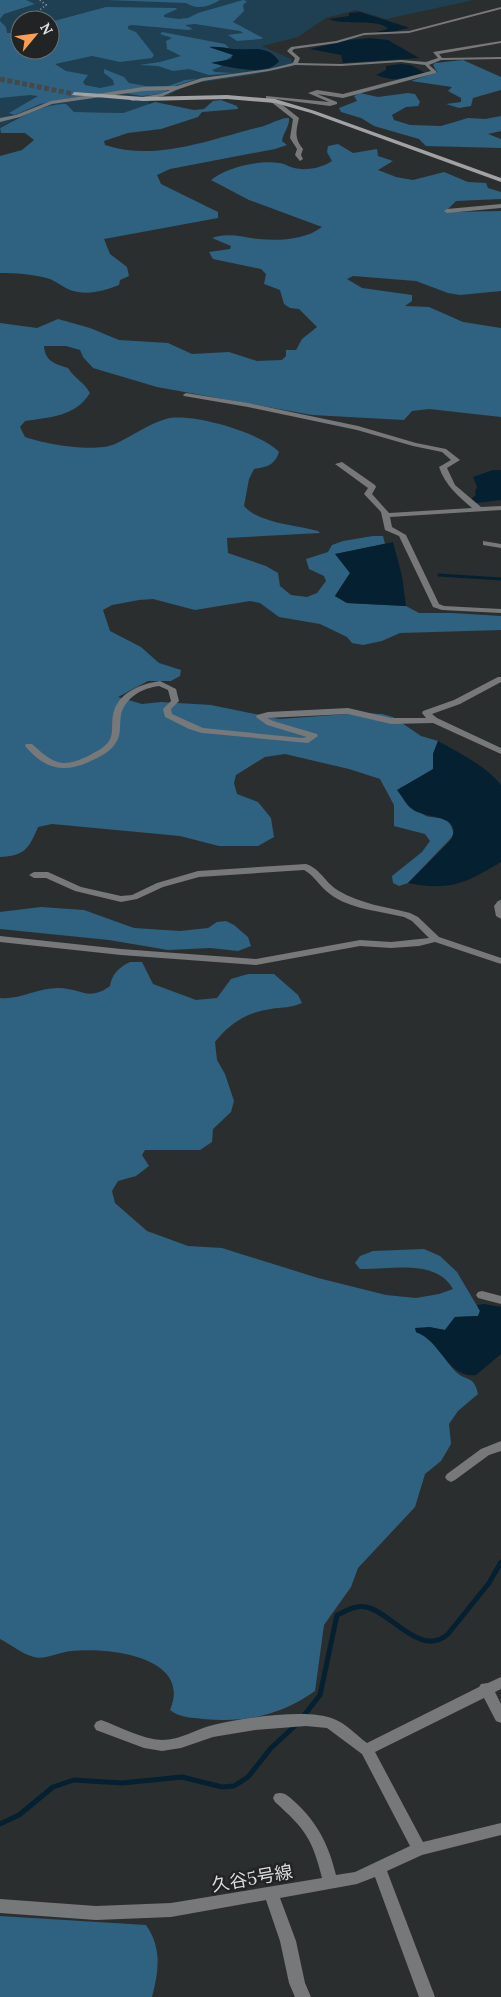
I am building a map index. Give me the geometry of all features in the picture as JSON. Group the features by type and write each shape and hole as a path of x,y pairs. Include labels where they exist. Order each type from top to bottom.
{"street":[{"path":"295,64 298,58 289,51 293,48 338,42 364,34 409,32 501,8"},
{"path":"441,60 435,53 482,47 501,42"},
{"path":"132,99 166,94 177,88 202,80 269,70 295,64 341,65 401,61 426,64 441,60 501,58"},
{"path":"300,159 298,155 300,148 293,141 292,134 296,118 268,97 332,104 335,103 311,93 317,92 343,96 434,72 426,64"},
{"path":"90,96 143,88 177,88"},
{"path":"74,94 132,99 235,97 275,101 306,110 501,180"},
{"path":"0,120 18,116 51,103 97,97"},
{"path":"447,211 501,206"},
{"path":"186,396 248,405 358,428 415,445 444,450 456,460 443,467 452,485 461,496 480,510"},
{"path":"339,464 372,486 368,494 378,502 386,515 385,519 388,528 402,535 407,550 424,578 436,606 442,608 501,611"},
{"path":"386,515 501,508"},
{"path":"486,542 501,546"},
{"path":"501,679 456,702 426,713 434,720 501,750"},
{"path":"30,746 45,761 55,767 81,764 104,752 112,744 116,737 117,713 127,696 147,686 160,683 172,689 175,697 175,701 167,709 168,715 185,725 203,732 245,733 308,740 314,736 270,723 260,717 336,711 348,711 391,721 434,720"},
{"path":"34,875 48,875 78,889 121,899 134,897 160,885 198,874 306,867 315,872 326,886 342,897 364,907 415,919 436,939 501,961"},
{"path":"501,903 499,906 501,916"},
{"path":"0,939 121,952 256,962 360,943 391,945 420,943 436,939"},
{"path":"482,1295 501,1300"},
{"path":"451,1477 485,1452 501,1446"},
{"path":"367,1750 501,1682"},
{"path":"486,1688 501,1717"},
{"path":"101,1726 156,1745 171,1745 216,1731 292,1720 331,1723 357,1745 367,1750 418,1849"},
{"path":"280,1798 304,1819 314,1831 322,1848 331,1883"},
{"name":"久谷5号線","path":"0,1906 96,1913 171,1910 357,1878 418,1849 501,1829"},
{"path":"379,1869 427,1997"},
{"path":"271,1894 288,1941 297,1983 303,1997"}],"shaded area":[{"path":"0,0 474,0 386,19 356,10 326,18 298,37 262,46 291,59 295,66 252,75 190,84 169,95 150,98 148,105 123,113 74,112 56,107 37,110 0,127"},
{"path":"0,0 26,0 35,4 10,10 10,12 4,14 0,19"},
{"path":"106,0 220,0 207,6 199,7 186,3"},
{"path":"243,0 247,1 243,5 244,11 233,22 263,38 237,41 228,35 243,33 240,31 195,24 185,25 193,29 188,30 132,25 128,26 128,29 136,32 154,55 152,58 120,62 92,56 55,64 66,71 88,75 83,82 85,85 100,88 114,85 113,80 104,73 104,69 124,77 129,83 146,86 168,86 185,80 197,79 175,86 161,94 142,96 119,92 71,98 40,104 15,115 9,113 38,96 0,98 0,21 6,27 7,33 10,33 10,60 60,60 60,19 106,7 176,8 164,15 164,17 179,19 188,18 198,13"},
{"path":"360,12 409,28 388,33 376,32 388,29 377,24 343,22 329,19"},
{"path":"162,32 225,44 229,48 212,48 233,55 225,61 212,62 222,66 212,70 215,72 233,73 209,75 189,69 173,71 158,66 139,65 181,56 167,49 166,41 172,38 160,34"},
{"path":"370,38 388,40 419,58 343,63 341,55 310,49 349,40"},
{"path":"209,47 263,50 274,55 279,61 273,66 256,70 246,70 211,63 231,59 233,55"},
{"path":"463,60 501,77 501,90 473,98 471,106 459,108 446,104 461,102 461,98 448,91 452,87 411,81 437,72 433,65 435,63"},
{"path":"411,65 425,73 395,79 376,75 386,70 386,66"},
{"path":"360,93 378,97 408,93 415,94 420,102 418,106 406,107 392,115 394,120 410,125 441,126 468,118 485,119 501,116 501,131 488,134 501,139 501,148 426,146 419,139 374,126 361,118 341,112 339,108 357,101 354,96"},
{"path":"221,100 237,106 238,109 202,112 198,117 161,129 128,133 104,141 105,145 124,150 164,150 203,142 289,118 282,141 287,145 275,149 170,169 157,175 161,184 218,212 218,218 104,239 110,254 127,267 129,276 120,280 119,285 101,291 89,293 76,292 44,277 0,273 0,156 22,150 34,140 25,133 1,133 0,128 32,112 58,104 66,104 74,112 123,113 155,102 194,110 204,109 213,101"},
{"path":"338,144 353,153 377,149 378,156 393,161 378,170 396,177 413,180 444,172 468,182 486,183 488,188 501,192 501,199 456,201 447,210 452,212 501,211 501,291 460,295 448,293 416,281 353,276 347,279 362,288 412,295 412,301 405,306 429,307 463,322 501,328 501,417 429,409 412,411 404,420 312,415 157,387 93,368 83,357 80,350 66,346 44,346 46,355 55,363 68,368 90,393 77,407 69,411 53,417 25,421 20,427 25,437 57,445 83,448 106,447 115,444 166,419 177,418 208,421 242,431 258,438 279,452 273,463 254,469 249,479 244,506 250,512 268,520 320,533 227,538 228,553 266,566 278,573 280,586 291,595 307,597 317,593 326,581 324,576 309,569 306,559 328,552 332,545 343,541 383,536 385,544 336,554 350,573 335,596 347,603 406,606 419,613 501,616 501,630 400,633 382,641 363,645 352,643 347,637 320,624 279,617 260,603 250,601 195,610 153,599 112,605 103,610 110,631 141,647 159,663 181,670 180,676 171,681 148,681 118,697 142,704 161,702 211,705 279,719 362,713 382,714 393,717 421,736 438,741 433,754 433,769 419,779 400,788 421,813 426,816 445,819 452,827 454,835 408,883 399,886 393,883 392,876 422,852 430,841 425,834 394,826 394,805 380,779 349,769 285,754 265,757 236,775 234,783 237,794 258,802 271,818 274,837 258,846 219,846 180,836 52,824 38,827 32,841 25,850 15,855 0,857 0,323 37,328 58,319 90,328 119,340 168,343 192,354 229,352 257,361 282,360 286,356 286,350 296,350 302,339 317,327 299,309 290,308 284,304 280,290 264,284 266,274 261,269 213,259 209,252 230,249 231,246 212,238 229,235 283,240 308,235 322,227 249,200 211,180 226,171 253,164 271,162 281,163 294,168 309,169 319,167 332,161 327,152 328,146"},
{"path":"493,470 501,470 501,500 477,503 471,499 476,495 477,487 473,477"},
{"path":"393,542 402,576 406,606 347,603 335,596 350,573 335,554"},
{"path":"438,741 480,766 501,785 501,862 477,876 447,886 408,883 450,841 453,832 452,826 448,822 412,809 397,790 433,769 433,754"},
{"path":"41,907 84,910 134,928 180,931 208,928 217,922 226,921 248,937 251,946 238,951 210,948 168,950 109,940 0,929 0,912"},
{"path":"130,962 142,962 153,984 196,1000 217,998 231,979 248,974 274,974 298,995 302,1003 246,1016 233,1024 220,1036 215,1042 217,1060 225,1074 234,1101 231,1112 213,1129 212,1142 200,1150 145,1150 142,1155 149,1166 136,1176 118,1181 112,1191 115,1203 147,1231 188,1246 222,1248 318,1278 386,1295 416,1298 439,1294 453,1289 445,1279 424,1269 360,1269 355,1263 360,1256 373,1251 424,1249 440,1256 457,1272 480,1311 478,1316 455,1317 445,1330 429,1327 416,1332 433,1343 455,1371 472,1381 478,1394 458,1411 449,1424 451,1444 441,1461 425,1474 415,1507 358,1568 351,1587 324,1625 315,1691 302,1700 261,1716 233,1720 185,1717 170,1710 174,1692 169,1677 158,1667 143,1659 124,1654 87,1650 38,1658 25,1654 0,1639 0,998 58,988 90,994 96,993 110,986 112,978 117,971"},
{"path":"484,1304 501,1307 501,1354 476,1375 466,1375 451,1366 432,1343 416,1332 415,1328 429,1327 445,1330 455,1317 478,1316 480,1311 477,1305"},
{"path":"0,1916 146,1925 155,1942 158,1960 152,1997 0,1997"}],"waterway":[{"path":"439,575 501,579"},
{"path":"302,1718 320,1695 337,1615 347,1610 366,1607 375,1610 417,1637 427,1641 438,1640 448,1634 489,1583 501,1562"},
{"path":"0,1824 19,1815 53,1787 74,1780 122,1783 182,1777 222,1787 234,1786 248,1777 271,1748 298,1723"}],"tunnel":[{"path":"0,79 74,94"}],"railway":[{"path":"40,0 46,5 40,10"}]}
